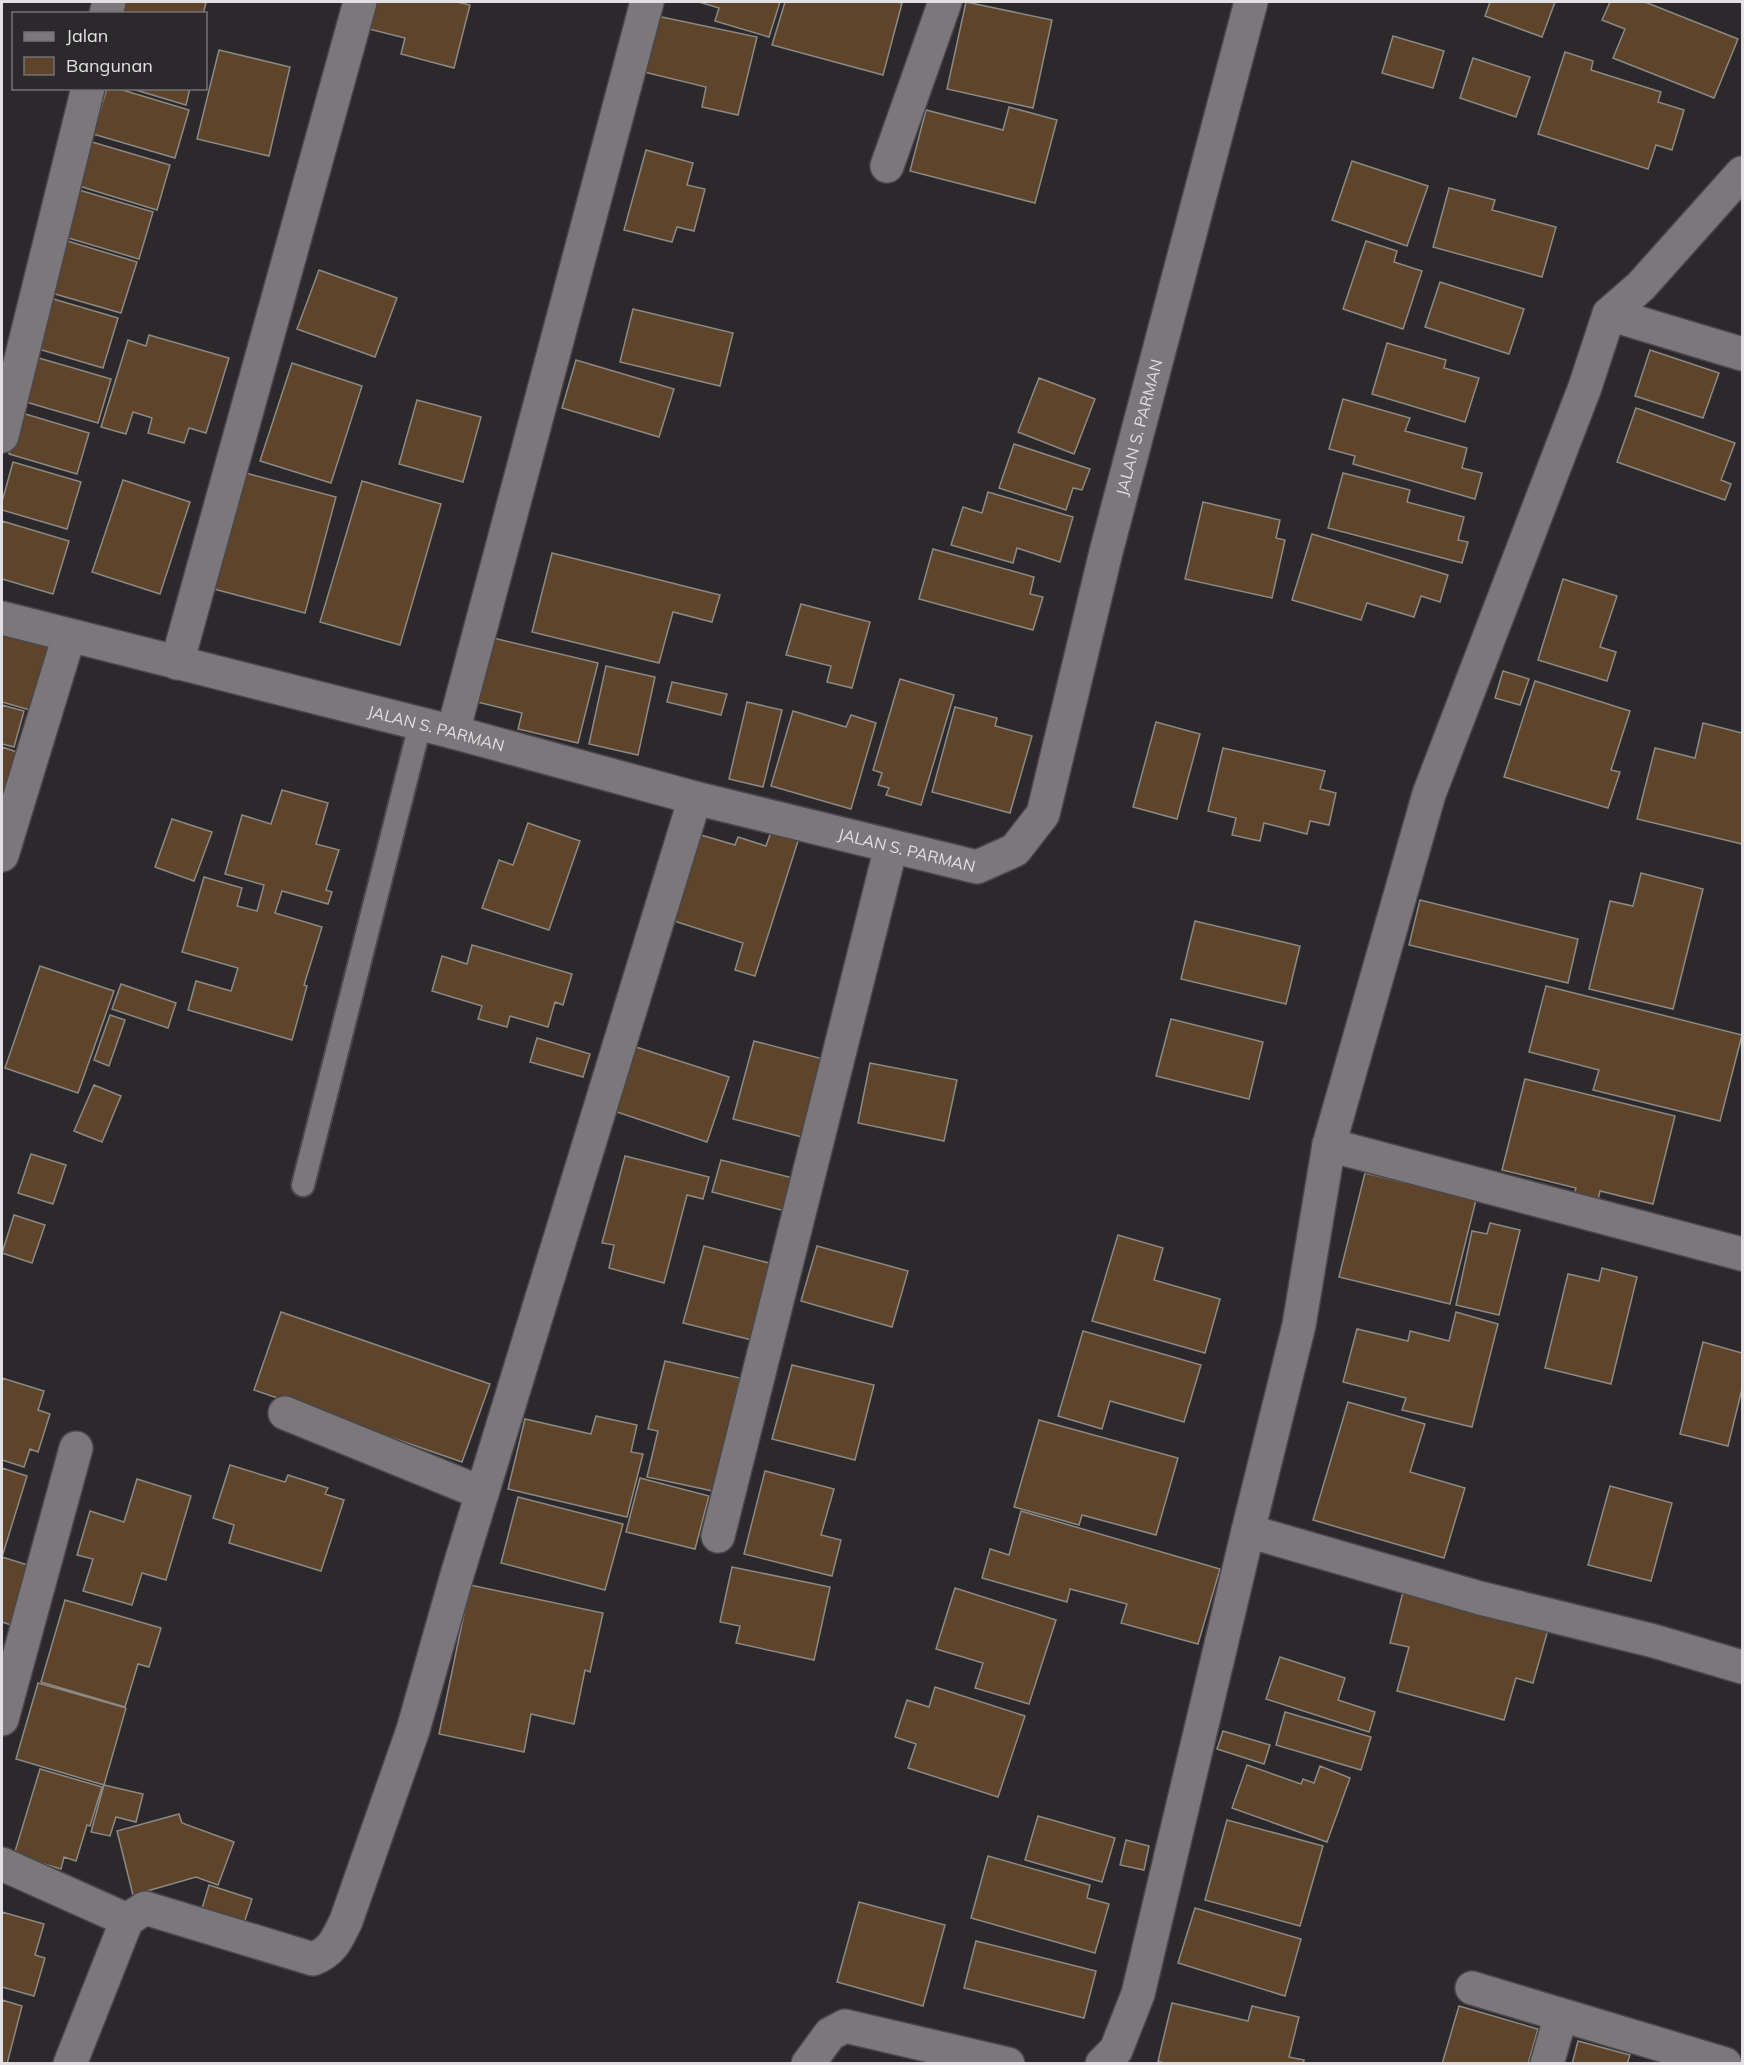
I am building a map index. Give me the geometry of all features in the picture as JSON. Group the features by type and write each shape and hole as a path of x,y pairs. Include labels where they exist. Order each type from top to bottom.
{"street":[{"path":"177,663 360,2"},
{"path":"453,732 647,2"},
{"path":"887,166 945,2"},
{"name":"JALAN S. PARMAN","path":"2,618 453,732 695,798 977,867 1015,850 1043,814 1106,552 1247,15"},
{"path":"2,436 88,90"},
{"path":"1102,2064 1116,2050 1138,1994 1299,1325 1329,1145 1429,794 1585,387 1609,314 1641,286 1743,173"},
{"path":"1609,314 1743,354"},
{"path":"2,855 69,636"},
{"path":"70,2064 126,1920 146,1908 313,1959 326,1954 346,1921 413,1730 482,1493 695,798"},
{"path":"718,1536 891,847"},
{"path":"1329,1145 1743,1254"},
{"path":"285,1413 482,1493"},
{"path":"2,1719 76,1448"},
{"path":"1248,1531 1480,1598 1654,1641 1743,1667"},
{"path":"2,1864 126,1920"},
{"path":"1472,1988 1725,2064"},
{"path":"1547,2064 1561,2015"},
{"path":"808,2064 830,2034 844,2026 1008,2064"}],"lane":[{"path":"303,1185 420,725"}],"building":[{"path":"122,2 206,3 204,12 119,12"},
{"path":"372,2 457,2 470,5 454,68 401,54 405,38 365,28"},
{"path":"699,2 780,2 769,37 715,21 719,8"},
{"path":"785,2 902,3 883,75 772,45"},
{"path":"966,2 1052,20 1033,108 947,89"},
{"path":"1490,2 1555,2 1542,37 1485,16"},
{"path":"1610,2 1645,2 1738,39 1714,98 1613,58 1625,29 1602,20"},
{"path":"657,16 757,37 738,115 702,107 706,87 644,72"},
{"path":"1393,36 1444,51 1433,88 1382,73"},
{"path":"219,50 290,67 269,156 197,139"},
{"path":"1565,52 1593,61 1591,70 1661,92 1658,102 1684,110 1672,150 1656,145 1648,169 1538,134"},
{"path":"1473,58 1530,77 1516,117 1460,98"},
{"path":"106,90 123,90 189,110 175,158 93,134"},
{"path":"136,90 190,90 186,105"},
{"path":"1009,107 1057,120 1035,203 910,171 926,110 1003,130"},
{"path":"92,142 170,165 157,210 79,186"},
{"path":"646,150 693,163 687,185 705,189 694,231 677,227 672,242 624,230"},
{"path":"1352,161 1428,186 1407,246 1332,220"},
{"path":"1449,188 1495,200 1492,210 1556,227 1542,277 1433,247"},
{"path":"79,190 153,212 139,259 65,237"},
{"path":"64,240 137,262 121,313 48,292"},
{"path":"1366,241 1397,251 1394,262 1422,271 1403,329 1343,309"},
{"path":"319,270 397,298 375,357 297,329"},
{"path":"1440,282 1524,309 1509,354 1425,327"},
{"path":"50,298 118,318 103,368 35,348"},
{"path":"633,309 733,333 720,386 620,362"},
{"path":"149,335 229,358 206,433 189,428 184,443 148,433 152,418 133,412 126,434 101,427 128,340 146,346"},
{"path":"1387,343 1446,360 1444,368 1479,378 1465,422 1372,394"},
{"path":"1650,350 1719,373 1703,418 1635,396"},
{"path":"32,356 111,379 98,423 19,400"},
{"path":"576,360 674,389 659,437 562,408"},
{"path":"292,363 362,386 331,483 260,461"},
{"path":"1039,378 1095,399 1074,454 1018,432"},
{"path":"1343,399 1410,418 1405,431 1467,448 1462,468 1482,473 1475,499 1353,464 1355,456 1329,449"},
{"path":"417,400 481,417 463,482 399,464"},
{"path":"1636,408 1735,443 1721,480 1731,484 1725,500 1617,462"},
{"path":"22,413 89,433 77,474 9,454"},
{"path":"1014,444 1090,469 1082,490 1073,488 1066,510 999,488"},
{"path":"13,462 81,482 67,529 2,510"},
{"path":"242,472 336,497 305,613 210,588"},
{"path":"1343,473 1410,490 1407,502 1464,517 1458,540 1468,542 1462,563 1328,528"},
{"path":"123,480 190,502 160,594 92,572"},
{"path":"362,481 441,504 400,645 320,622"},
{"path":"988,492 1073,517 1060,562 1017,548 1013,563 951,545 963,507 982,513"},
{"path":"1203,502 1280,520 1276,538 1285,540 1272,598 1185,579"},
{"path":"2,521 69,541 53,594 2,579"},
{"path":"1312,534 1448,575 1440,602 1421,596 1414,617 1367,603 1361,620 1292,600"},
{"path":"933,549 1034,577 1030,594 1043,597 1033,630 919,599"},
{"path":"552,553 720,595 712,622 673,612 659,663 532,632"},
{"path":"1563,579 1617,596 1600,647 1616,652 1607,681 1538,660"},
{"path":"801,604 870,622 852,688 827,682 831,666 786,655"},
{"path":"2,633 49,646 30,710 2,702"},
{"path":"485,636 598,663 578,743 518,729 522,713 469,700"},
{"path":"606,666 655,677 638,755 589,744"},
{"path":"1503,671 1529,679 1520,705 1495,698"},
{"path":"900,679 954,695 921,805 886,795 889,788 878,785 882,773 873,770"},
{"path":"1535,681 1630,711 1611,770 1620,772 1608,808 1504,777"},
{"path":"672,682 727,694 721,715 667,702"},
{"path":"747,702 782,710 763,787 729,779"},
{"path":"2,705 24,711 14,747 2,744"},
{"path":"955,707 997,718 995,726 1032,736 1010,813 932,792"},
{"path":"793,711 846,727 851,715 876,723 851,809 771,786"},
{"path":"1156,722 1200,734 1177,819 1133,807"},
{"path":"1703,723 1742,733 1742,844 1637,819 1655,748 1695,758"},
{"path":"2,747 23,754 2,825"},
{"path":"1223,748 1325,771 1320,789 1336,793 1329,825 1310,821 1307,834 1264,823 1260,841 1232,835 1236,818 1208,811"},
{"path":"282,790 328,803 316,844 339,850 326,890 332,892 328,904 282,891 275,913 322,927 304,985 307,986 292,1040 188,1010 196,981 231,991 238,968 182,952 204,877 242,888 237,906 257,911 264,885 225,874 242,815 271,824"},
{"path":"172,819 212,832 194,881 155,867"},
{"path":"528,823 580,841 549,930 482,908 499,860 513,865"},
{"path":"772,829 799,838 755,976 735,970 743,943 674,921 701,835 735,845 738,837 766,846"},
{"path":"1641,873 1703,889 1673,1009 1589,989 1610,901 1633,906"},
{"path":"1420,900 1578,939 1568,983 1409,945"},
{"path":"1195,921 1300,946 1286,1004 1181,979"},
{"path":"472,945 572,974 563,1005 555,1002 548,1027 510,1016 507,1027 478,1019 482,1006 432,991 442,956 467,964"},
{"path":"40,966 114,991 78,1093 5,1068"},
{"path":"121,984 176,1003 168,1028 112,1009"},
{"path":"1546,986 1742,1035 1720,1121 1593,1090 1599,1070 1529,1052"},
{"path":"110,1015 125,1020 109,1066 94,1060"},
{"path":"1171,1019 1263,1042 1249,1099 1156,1076"},
{"path":"537,1038 590,1054 583,1077 530,1062"},
{"path":"754,1041 823,1059 802,1137 733,1119"},
{"path":"636,1047 729,1077 707,1142 614,1111"},
{"path":"870,1063 957,1080 944,1141 858,1123"},
{"path":"1525,1079 1675,1116 1653,1204 1600,1191 1597,1204 1573,1199 1576,1188 1502,1170"},
{"path":"94,1085 121,1096 102,1142 74,1131"},
{"path":"31,1154 66,1165 53,1204 18,1193"},
{"path":"625,1156 709,1177 703,1199 687,1195 664,1283 609,1268 614,1245 602,1243"},
{"path":"721,1160 801,1180 793,1213 712,1192"},
{"path":"1365,1173 1476,1200 1450,1304 1339,1277"},
{"path":"14,1215 45,1225 32,1263 2,1253"},
{"path":"1490,1223 1520,1230 1499,1315 1456,1305 1472,1231 1487,1234"},
{"path":"1118,1235 1163,1248 1154,1280 1220,1299 1205,1353 1092,1321"},
{"path":"704,1246 773,1264 752,1340 683,1323"},
{"path":"817,1246 908,1271 892,1327 801,1301"},
{"path":"1602,1268 1637,1277 1611,1384 1545,1368 1568,1274 1599,1281"},
{"path":"281,1312 490,1384 462,1462 254,1390"},
{"path":"1456,1312 1498,1324 1472,1427 1402,1410 1406,1398 1343,1382 1357,1329 1408,1341 1410,1331 1449,1341"},
{"path":"1083,1331 1201,1365 1184,1422 1110,1401 1102,1429 1058,1416"},
{"path":"1703,1342 1742,1353 1742,1389 1728,1446 1680,1434"},
{"path":"665,1361 740,1378 713,1491 647,1477 658,1431 648,1429"},
{"path":"792,1365 874,1385 855,1460 772,1439"},
{"path":"2,1378 44,1391 38,1410 50,1414 38,1452 30,1449 24,1467 2,1460"},
{"path":"1348,1402 1425,1424 1410,1472 1465,1488 1444,1558 1313,1520"},
{"path":"596,1416 637,1425 631,1452 643,1454 627,1517 508,1489 525,1419 591,1434"},
{"path":"1039,1420 1178,1458 1156,1535 1082,1515 1079,1525 1014,1507"},
{"path":"230,1465 285,1482 288,1475 328,1488 325,1494 344,1500 321,1571 229,1543 234,1525 213,1518"},
{"path":"2,1468 27,1476 2,1557"},
{"path":"765,1471 834,1489 821,1535 841,1540 832,1576 744,1554"},
{"path":"640,1478 709,1496 695,1549 626,1532"},
{"path":"137,1479 191,1496 166,1580 142,1573 132,1605 83,1591 93,1559 77,1555 90,1511 124,1522"},
{"path":"1610,1486 1672,1503 1651,1581 1588,1565"},
{"path":"518,1497 623,1524 605,1590 501,1563"},
{"path":"1021,1511 1220,1569 1198,1644 1121,1623 1127,1604 1070,1589 1067,1602 982,1578 990,1549 1009,1555"},
{"path":"2,1557 31,1566 14,1626 2,1622"},
{"path":"732,1567 830,1587 814,1660 736,1643 740,1626 720,1622"},
{"path":"470,1585 603,1613 590,1672 585,1670 574,1724 531,1714 524,1752 439,1734"},
{"path":"955,1588 1056,1620 1029,1704 975,1688 983,1663 936,1649"},
{"path":"1404,1588 1549,1626 1533,1683 1516,1678 1504,1720 1397,1691 1409,1647 1390,1643"},
{"path":"65,1600 161,1628 149,1667 138,1664 125,1707 41,1682"},
{"path":"1280,1657 1345,1678 1338,1700 1375,1712 1369,1732 1266,1699"},
{"path":"38,1683 126,1708 104,1785 16,1759"},
{"path":"935,1687 1025,1716 998,1797 908,1768 916,1744 895,1737 907,1700 929,1707"},
{"path":"1285,1712 1371,1737 1361,1770 1276,1745"},
{"path":"1223,1731 1270,1745 1264,1764 1217,1749"},
{"path":"1247,1765 1301,1784 1303,1779 1314,1783 1320,1766 1350,1778 1327,1842 1232,1808"},
{"path":"40,1769 102,1787 76,1861 64,1857 61,1869 14,1855"},
{"path":"104,1785 143,1794 136,1822 116,1817 110,1836 91,1832"},
{"path":"179,1814 182,1823 234,1842 218,1885 196,1877 133,1895 117,1831"},
{"path":"1038,1816 1115,1838 1102,1882 1025,1860"},
{"path":"1227,1820 1323,1846 1300,1926 1205,1900"},
{"path":"1126,1840 1149,1846 1144,1870 1120,1865"},
{"path":"988,1856 1090,1885 1087,1898 1109,1904 1095,1953 971,1918"},
{"path":"209,1885 252,1899 241,1932 199,1919"},
{"path":"859,1902 945,1925 923,2006 837,1982"},
{"path":"1195,1908 1301,1939 1285,1996 1178,1963"},
{"path":"2,1912 44,1924 35,1955 45,1958 34,1996 2,1987"},
{"path":"976,1941 1096,1971 1084,2018 964,1988"},
{"path":"2,2000 22,2006 7,2064 2,2064"},
{"path":"1172,2003 1248,2021 1252,2006 1299,2017 1289,2057 1304,2060 1303,2064 1166,2064 1158,2061"},
{"path":"1459,2006 1538,2029 1528,2064 1442,2064"},
{"path":"1578,2041 1630,2055 1627,2064 1572,2064"}]}
